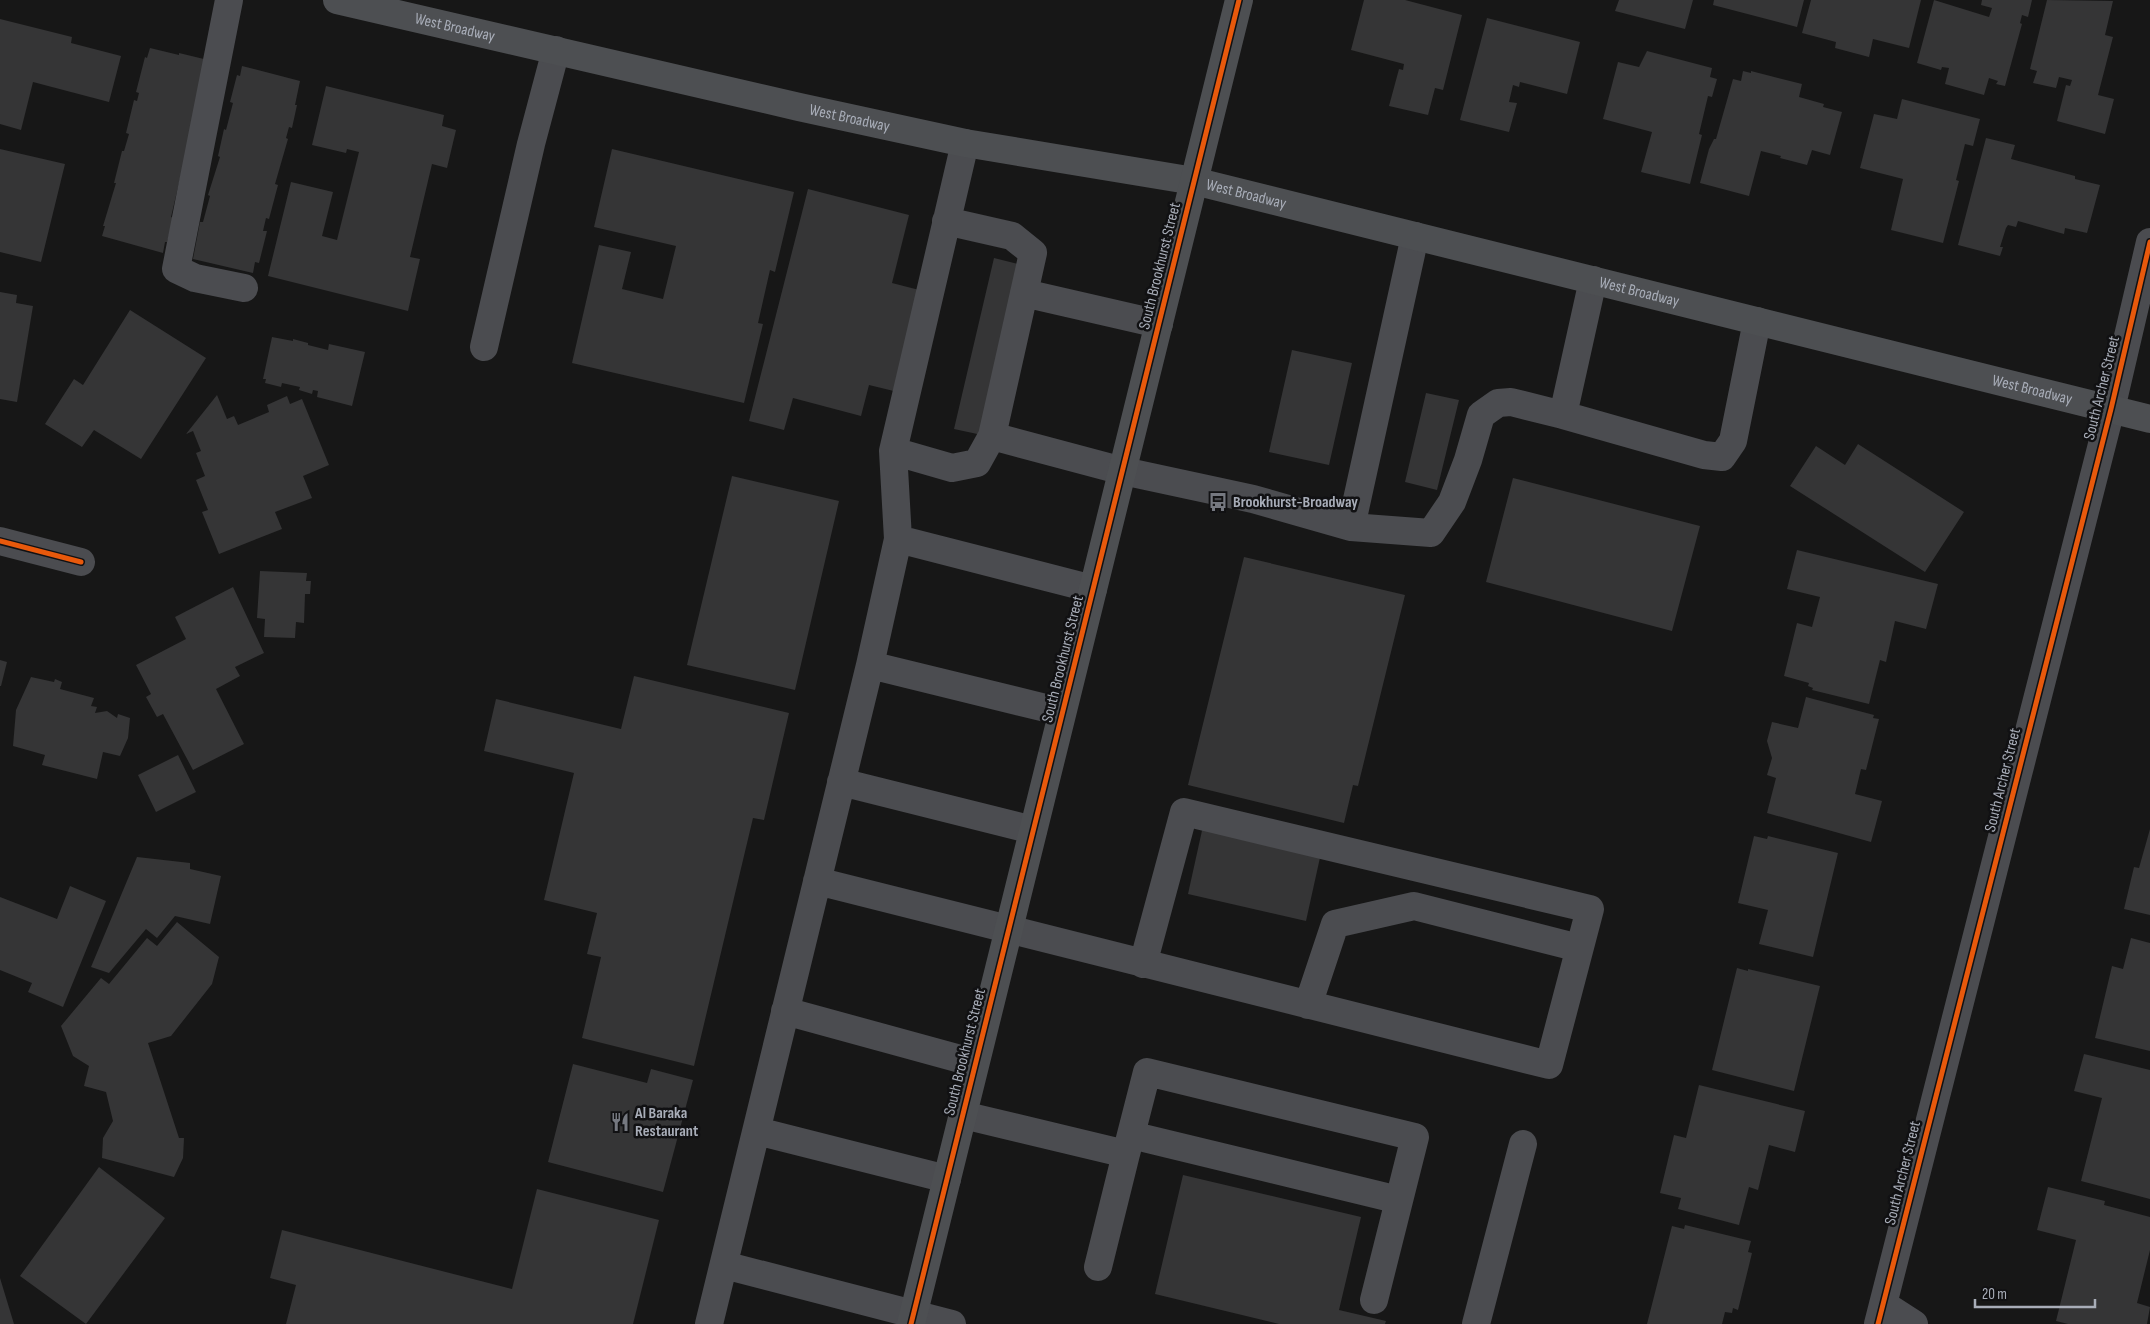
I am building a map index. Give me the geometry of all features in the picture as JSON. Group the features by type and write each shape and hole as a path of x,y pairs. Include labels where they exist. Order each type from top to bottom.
{"main road":[{"name":"West Broadway","path":"337,0 799,107 964,143 1194,181 2150,419"},
{"name":"South Brookhurst Street","path":"912,1319 1239,0"}],"street":[{"path":"228,0 176,269 195,278 244,288"},
{"path":"484,347 556,50"},
{"path":"709,1324 870,665 898,539 893,451 964,143"},
{"path":"893,451 952,468 978,463 992,436 1033,253 1012,236 946,221"},
{"path":"1351,527 1415,236"},
{"name":"South Archer Street","path":"1880,1314 2111,409 2150,242"},
{"path":"1563,415 1593,280"},
{"path":"1024,293 1158,324"},
{"path":"992,436 1122,471 1253,499 1351,527 1431,533 1452,502 1468,460 1481,415 1498,403 1511,402 1704,455 1722,457 1733,441 1757,321"},
{"path":"898,539 1093,589"},
{"path":"0,541 81,562"},
{"path":"870,665 1062,712"},
{"path":"841,782 1033,830"},
{"path":"817,881 1143,964 1549,1065 1590,909 1184,812 1143,964"},
{"path":"1308,1005 1335,924 1414,906 1579,948"},
{"path":"785,1011 976,1063"},
{"path":"1098,1267 1147,1072 1415,1137 1374,1300"},
{"path":"963,1115 1129,1145 1399,1200"},
{"path":"756,1131 947,1179"},
{"path":"1476,1324 1523,1144"},
{"path":"724,1264 912,1319 952,1324"},
{"path":"1880,1314 1914,1324"}],"building":[{"path":"1364,0 1405,0 1462,15 1443,90 1435,88 1428,115 1389,106 1399,69 1403,70 1404,64 1351,50"},
{"path":"1619,0 1693,0 1685,29 1615,11"},
{"path":"1714,0 1804,0 1797,27 1713,5"},
{"path":"1811,0 1921,0 1909,48 1873,39 1869,57 1835,48 1836,42 1802,33"},
{"path":"1934,0 1989,17 1992,8 1981,5 1982,0 2032,0 2028,17 2022,15 2020,23 2022,24 2005,86 1996,84 1998,81 1989,78 1984,95 1945,84 1949,68 1942,67 1941,70 1917,63"},
{"path":"2047,0 2113,1 2105,35 2113,37 2098,95 2114,99 2105,134 2057,121 2066,85 2070,86 2072,80 2059,77 2056,88 2033,83 2037,71 2030,69"},
{"path":"1487,18 1580,42 1567,94 1520,82 1519,87 1513,85 1509,102 1517,103 1509,132 1460,120"},
{"path":"0,19 72,37 71,43 121,56 109,102 33,82 21,130 0,124"},
{"path":"150,48 208,60 171,217 174,218 163,253 102,236 122,151 124,151 129,134 126,133 134,100 137,101 139,93 136,92 145,57 147,58"},
{"path":"1647,51 1712,68 1710,77 1717,79 1712,97 1708,96 1699,134 1702,135 1690,184 1641,172 1652,132 1603,119 1618,62 1639,67"},
{"path":"242,66 300,81 292,128 289,127 286,138 288,139 275,184 278,185 269,219 266,218 263,231 267,231 259,263 255,262 253,273 193,259 200,222 203,222 210,196 208,195 220,157 218,156 224,129 226,130 233,103 230,102 237,75 240,76"},
{"path":"1743,71 1751,73 1751,71 1802,84 1799,97 1824,104 1823,107 1842,112 1830,155 1812,150 1807,165 1761,151 1749,196 1700,183 1709,149 1714,139 1716,139 1733,79 1741,81"},
{"path":"326,86 444,115 442,126 456,130 447,168 432,164 410,257 420,259 408,311 268,276 291,182 333,192 322,236 337,240 359,152 347,149 346,153 312,145"},
{"path":"1902,99 1980,119 1973,146 1965,144 1956,180 1959,181 1943,243 1891,230 1903,179 1860,168 1874,114 1897,119"},
{"path":"1986,138 2015,145 2011,159 2075,176 2075,179 2100,185 2087,233 2065,228 2064,234 2018,221 2016,227 2008,225 2006,228 2000,247 2003,247 2000,256 1958,245"},
{"path":"0,149 65,164 41,262 0,252"},
{"path":"612,149 794,192 775,272 770,270 758,323 763,324 744,403 572,363 599,245 631,252 622,289 663,299 676,246 594,227"},
{"path":"808,189 909,215 892,283 927,292 902,393 869,385 861,416 793,398 784,430 749,421"},
{"path":"994,258 1022,265 982,435 954,429"},
{"path":"0,292 17,295 16,303 33,306 17,402 0,399"},
{"path":"130,310 206,358 141,459 94,430 82,447 45,424 74,379 83,385"},
{"path":"272,337 293,341 293,339 328,350 329,344 365,352 352,406 317,397 318,391 313,390 312,394 299,390 300,387 282,383 281,387 265,383 266,379 263,379"},
{"path":"1292,350 1352,363 1329,465 1269,452"},
{"path":"1426,393 1459,400 1437,490 1405,482"},
{"path":"217,395 227,419 234,416 238,425 269,412 267,405 287,396 290,404 302,399 329,465 303,476 312,498 275,512 282,529 219,554 202,512 208,510 196,480 205,476 196,453 201,451 193,431 186,434"},
{"path":"1858,444 1964,512 1925,572 1790,486 1816,446 1845,465"},
{"path":"732,476 839,501 795,690 687,665"},
{"path":"1513,478 1700,526 1672,631 1486,582"},
{"path":"1797,550 1938,584 1926,629 1895,621 1886,662 1880,660 1869,704 1812,690 1813,688 1808,686 1809,683 1784,676 1797,623 1812,627 1820,597 1787,589"},
{"path":"1244,557 1405,595 1358,786 1353,785 1344,823 1188,785"},
{"path":"260,571 307,573 306,581 311,581 310,594 305,594 304,623 296,622 295,638 264,637 265,619 257,618"},
{"path":"233,587 264,653 235,667 240,676 216,689 244,744 193,770 163,714 157,717 146,697 151,694 136,665 186,639 175,617"},
{"path":"0,660 7,662 1,686 0,686"},
{"path":"634,676 789,713 764,820 753,818 694,1066 582,1038 601,957 587,954 597,913 544,900 574,773 484,751 496,699 621,729"},
{"path":"31,677 54,682 55,679 62,682 60,689 94,698 91,706 97,707 95,713 107,711 117,718 118,714 130,718 128,738 120,756 103,752 97,779 42,765 45,755 13,746 16,710"},
{"path":"1806,697 1874,715 1873,718 1879,719 1866,770 1861,769 1855,794 1882,801 1871,842 1767,813 1776,778 1767,775 1772,758 1767,741 1772,722 1798,728"},
{"path":"178,755 196,792 156,812 138,775"},
{"path":"1203,826 1321,853 1306,921 1188,894"},
{"path":"2150,829 2150,915 2124,909 2134,867 2139,868"},
{"path":"1754,836 1767,839 1768,836 1838,853 1813,957 1759,944 1768,910 1738,903"},
{"path":"137,857 190,863 190,869 221,876 210,924 175,916 157,938 146,929 109,973 91,967"},
{"path":"70,886 106,901 63,1007 28,992 32,983 0,970 0,897 57,919"},
{"path":"177,922 219,957 212,984 171,1036 148,1043 179,1138 184,1138 183,1158 174,1177 102,1158 103,1138 113,1121 106,1092 84,1086 89,1066 73,1056 61,1026 101,978 109,984 147,938 157,946"},
{"path":"2131,938 2150,943 2150,1051 2095,1038 2112,966 2123,969"},
{"path":"1737,968 1820,986 1794,1091 1712,1070"},
{"path":"2084,1054 2150,1070 2150,1199 2081,1181 2102,1098 2074,1091"},
{"name":"Al Baraka Restaurant","path":"573,1064 647,1083 651,1069 693,1080 663,1192 548,1162"},
{"path":"1699,1085 1805,1111 1795,1152 1769,1145 1758,1190 1749,1187 1739,1225 1678,1209 1681,1198 1660,1193 1674,1135 1686,1138"},
{"path":"99,1167 165,1218 86,1324 20,1276"},
{"path":"1183,1175 1361,1217 1339,1310 1386,1321 1385,1324 1279,1324 1155,1294"},
{"path":"2048,1187 2105,1201 2104,1205 2150,1217 2150,1250 2137,1303 2150,1307 2147,1324 2068,1324 2056,1321 2076,1240 2037,1230"},
{"path":"537,1189 659,1220 633,1324 286,1324 296,1285 270,1278 282,1230 512,1289"},
{"path":"1685,1225 1751,1241 1748,1252 1752,1253 1738,1310 1733,1308 1732,1313 1725,1312 1722,1324 1647,1324 1672,1226 1684,1229"},
{"path":"0,1278 14,1324 0,1324"}],"cycle path":[{"path":"911,1324 1239,0"},
{"path":"1878,1324 2111,409 2150,242"},
{"path":"0,541 81,562"}],"place":[{"name":"Brookhurst-Broadway","path":"1218,502"},
{"name":"Al Baraka Restaurant","path":"620,1122"}]}
